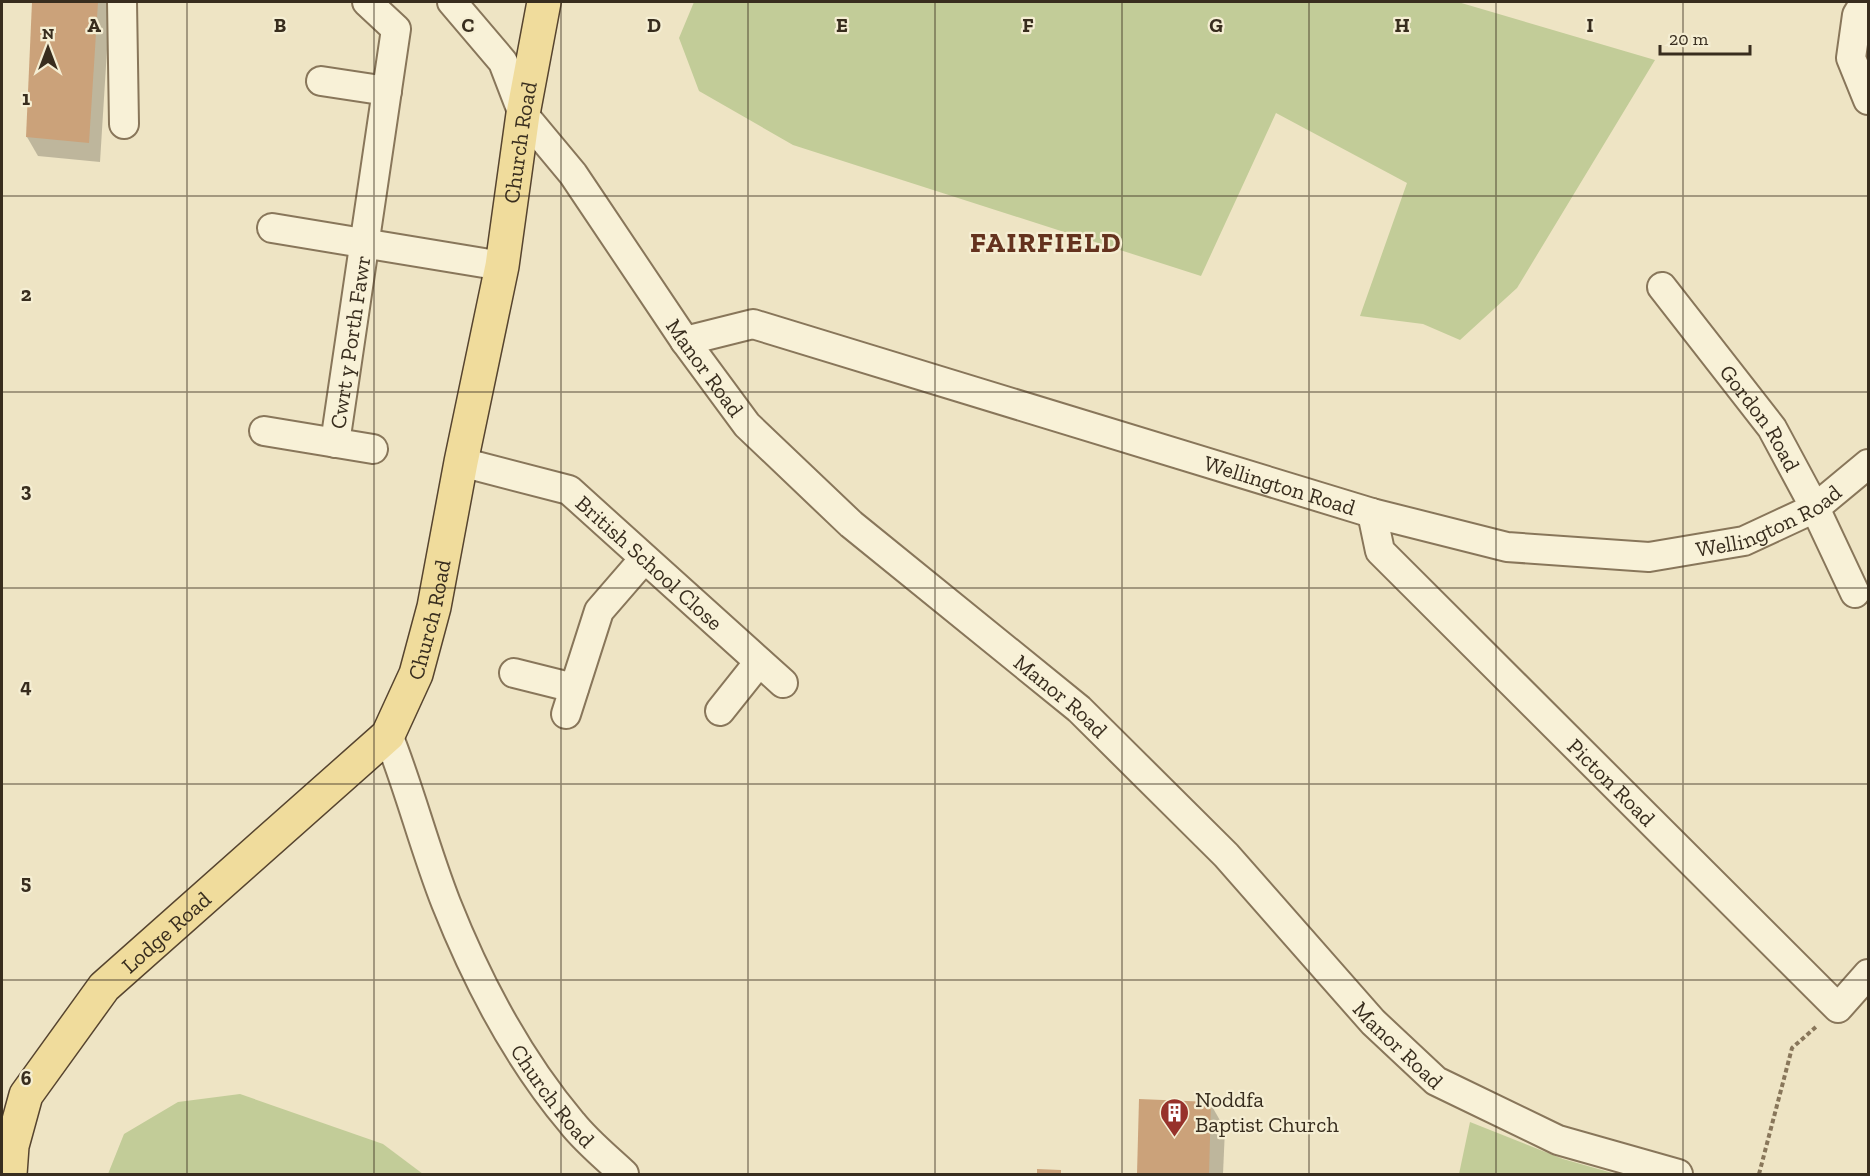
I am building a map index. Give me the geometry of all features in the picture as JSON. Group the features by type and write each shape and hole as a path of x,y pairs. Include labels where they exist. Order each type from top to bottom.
{"main road":[{"name":"Church Road","path":"388,735 416,674 434,607 461,462 502,266 523,114 544,2"},
{"name":"Lodge Road","path":"10,1174 12,1146 26,1095 104,987 388,735"}],"street":[{"path":"122,2 124,124"},
{"name":"Cwrt y Porth Fawr","path":"335,443 396,29 367,2"},
{"name":"Manor Road","path":"452,2 503,62 523,114 573,174 685,341 747,425 851,524 1079,709 1226,855 1373,1022 1436,1081 1558,1140 1678,1174"},
{"path":"1865,2 1857,15 1851,58 1869,100"},
{"path":"321,81 387,91"},
{"name":"Cwrt y Porth Fawr","path":"272,228 502,266"},
{"name":"Gordon Road","path":"1662,287 1772,428 1815,508 1855,593"},
{"name":"Wellington Road","path":"685,341 753,324 1372,513 1507,547 1649,557 1744,542 1815,508 1869,464"},
{"name":"Cwrt y Porth Fawr","path":"264,431 373,449"},
{"name":"British School Close","path":"461,462 569,490 783,683"},
{"name":"Picton Road","path":"1372,513 1380,551 1838,1008"},
{"path":"514,673 570,701 599,611 644,558"},
{"path":"720,711 759,662"},
{"name":"Church Road","path":"388,735 404,773 445,901 480,981 518,1049 572,1124 624,1174"},
{"path":"1838,1008 1869,974"}],"path":[{"path":"1759,1174 1792,1048 1838,1008"}],"green space":[{"path":"694,2 1458,2 1655,60 1517,288 1460,340 1423,324 1360,316 1407,183 1276,113 1201,276 793,145 699,91 679,38"},
{"path":"240,1094 383,1144 423,1174 108,1174 124,1134 178,1102"},
{"path":"1470,1122 1563,1159 1616,1174 1459,1174"}],"building":[{"path":"32,2 98,2 89,143 26,137"},
{"name":"Noddfa Baptist Church","path":"1139,1099 1211,1102 1209,1174 1137,1174"},
{"path":"1037,1169 1061,1170 1061,1174 1037,1174"}],"place":[{"name":"Noddfa Baptist Church","path":"1174,1138"}],"district":[{"name":"FAIRFIELD","path":"1046,242"}]}
